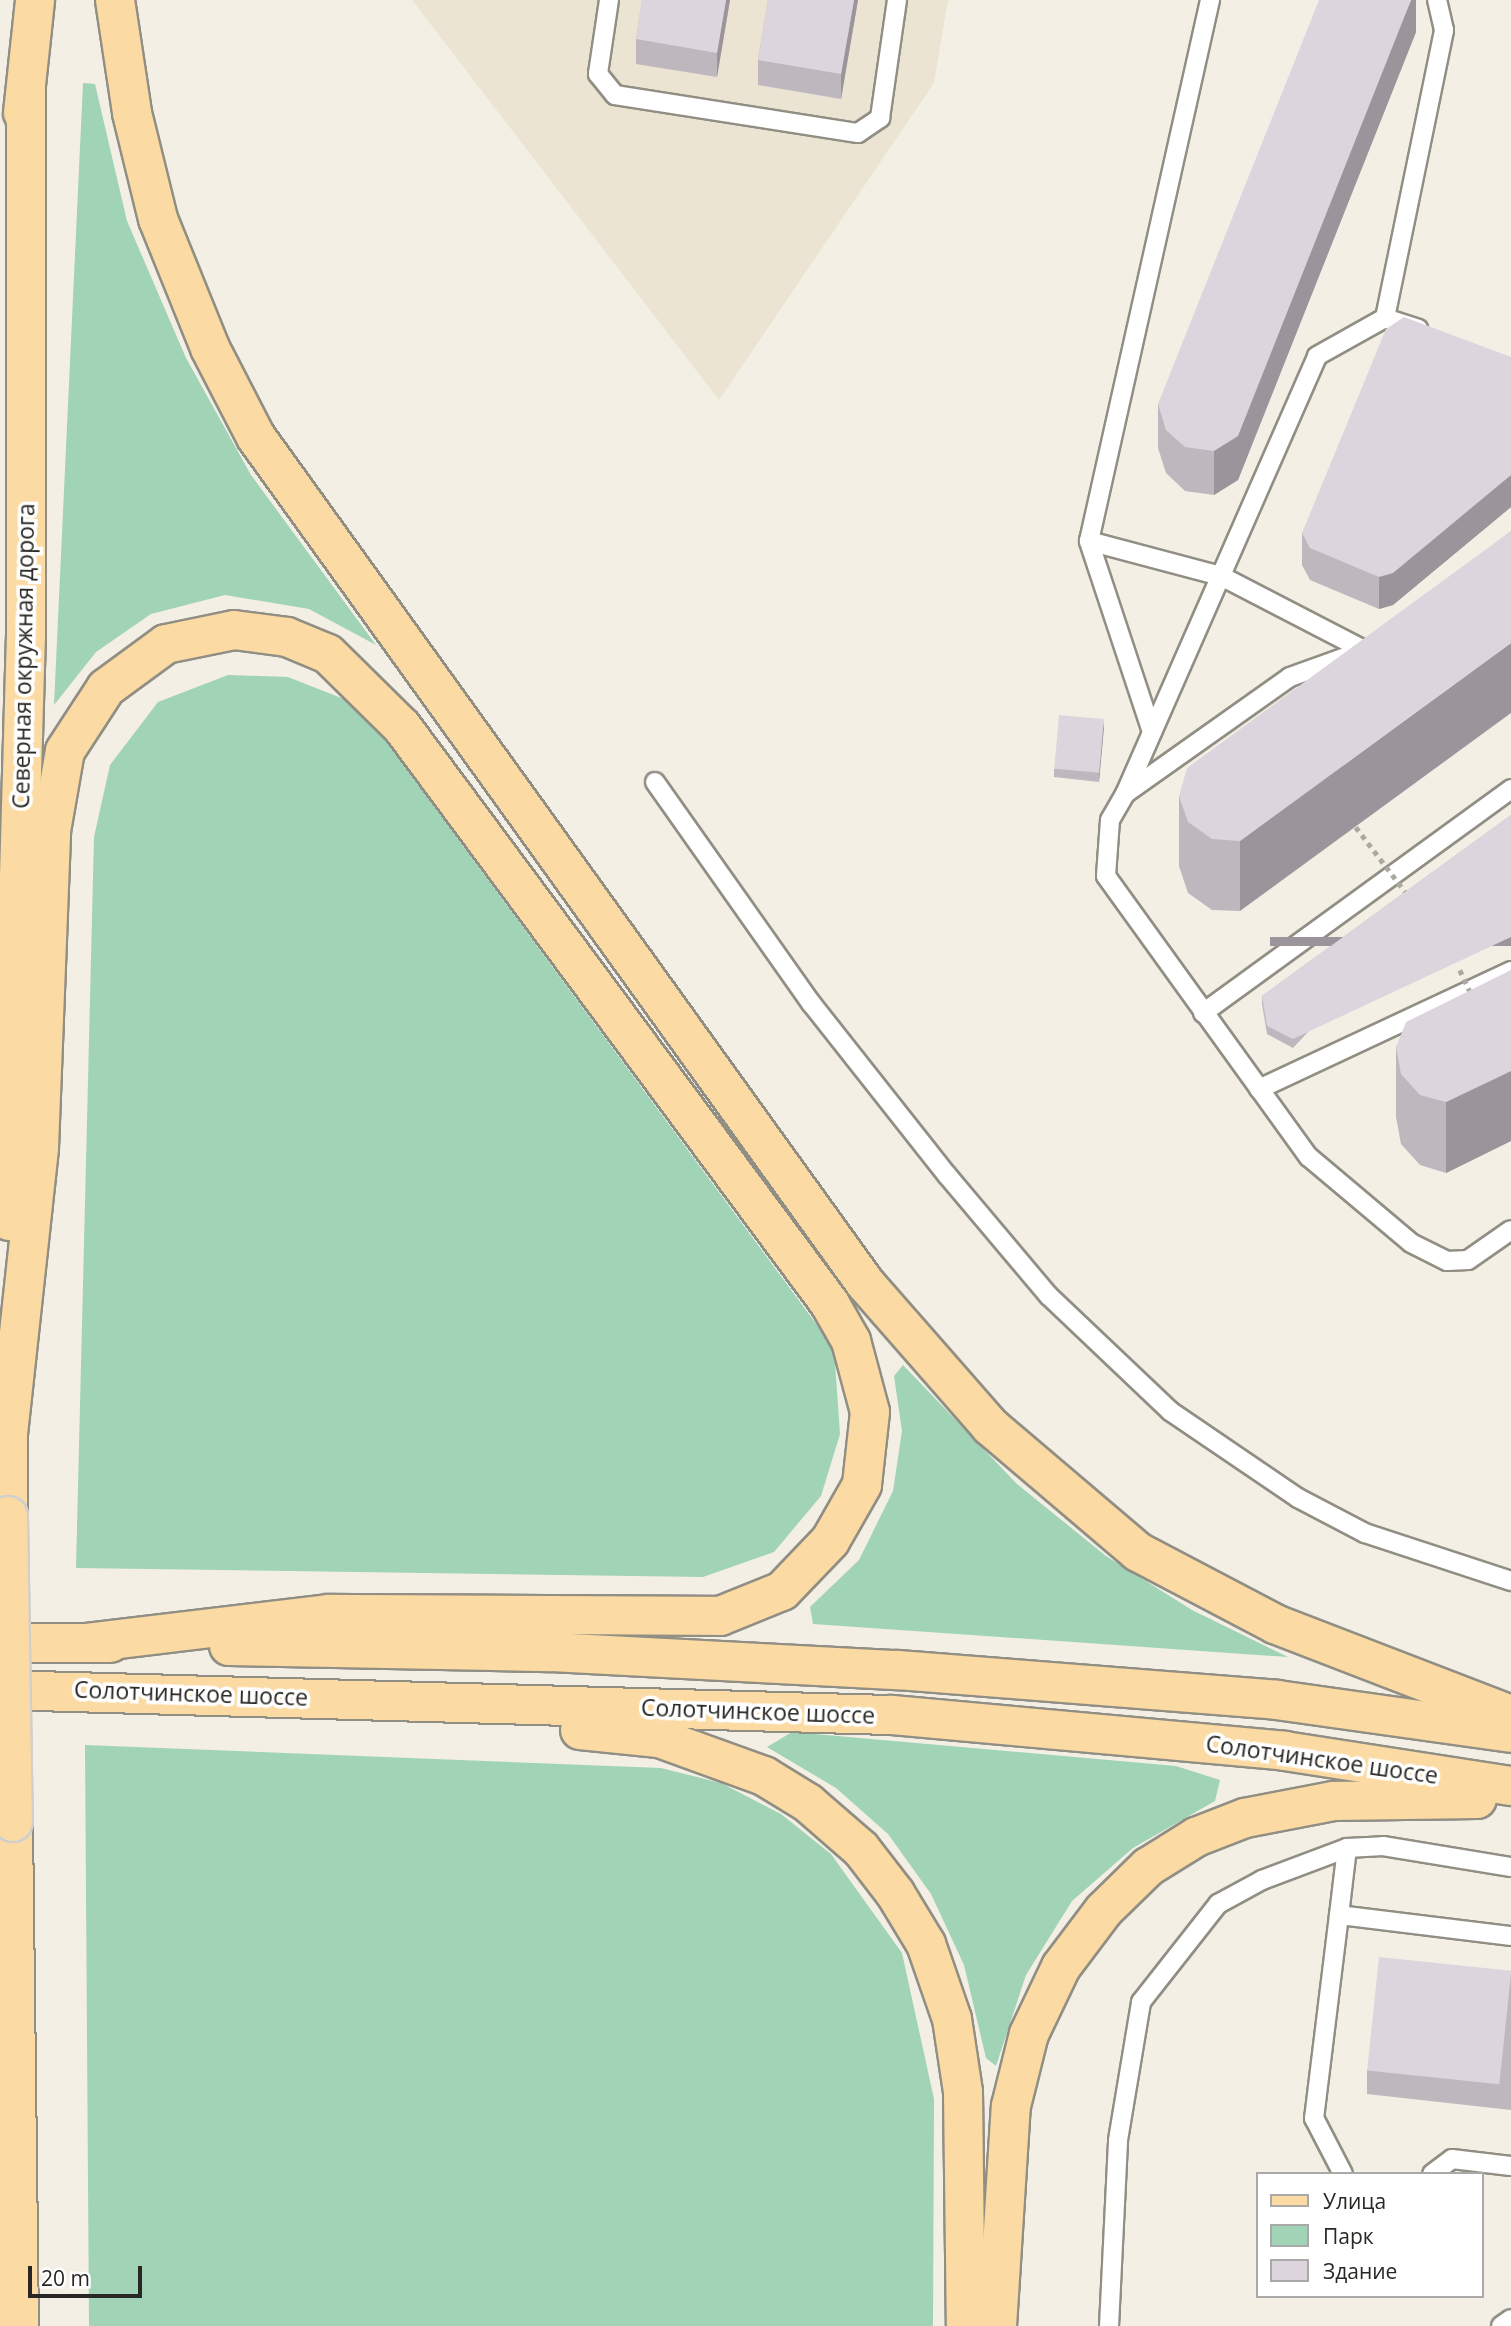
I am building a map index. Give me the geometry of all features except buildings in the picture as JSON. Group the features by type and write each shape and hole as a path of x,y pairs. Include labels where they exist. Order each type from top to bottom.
{"main road":[{"name":"Северная окружная дорога","path":"0,313 35,0"},
{"path":"116,0 132,113 158,219 210,348 256,438 865,1283 990,1426 1138,1552 1275,1624 1511,1715"},
{"name":"Северная окружная дорога","path":"15,1994 8,1516 9,1191 26,636 26,89"},
{"path":"8,1434 38,1148 51,831 65,751 106,688 166,644 234,630 287,637 328,654 401,727 830,1304 851,1341 870,1412 862,1486 831,1541 782,1591 720,1616 328,1614 85,1643"},
{"name":"Солотчинское шоссе","path":"0,1643 551,1652 898,1670 1277,1700 1511,1733"},
{"name":"Солотчинское шоссе","path":"0,1690 98,1690 892,1715 1284,1751 1511,1786"},
{"path":"98,1690 305,1721 659,1738 707,1751 808,1803 861,1849 895,1894 926,1944 952,2019 963,2092 966,2326"},
{"path":"997,2326 1011,2106 1029,2034 1061,1967 1104,1910 1148,1867 1196,1837 1256,1815 1333,1801 1511,1799"},
{"path":"15,1994 19,2326"},
{"path":"15,1994 40,2326"}],"lane":[{"path":"609,0 598,74 615,95 858,133 880,118 897,0"},
{"path":"1152,732 1089,541 1210,0"},
{"path":"1385,318 1444,30 1437,0"},
{"path":"1436,335 1385,318 1317,356 1125,794 1110,820 1106,876 1309,1157 1411,1242 1459,1263 1511,1230"},
{"path":"1089,541 1221,576 1364,650"},
{"path":"1125,794 1290,677 1364,650 1387,634"},
{"path":"655,782 811,1003 947,1175 1049,1296 1170,1411 1298,1498 1365,1533 1511,1581"},
{"path":"1203,1013 1511,789"},
{"path":"1259,1089 1511,971"},
{"path":"1109,2326 1118,2140 1141,2002 1218,1904 1262,1880 1347,1848 1383,1846 1511,1867"},
{"path":"1342,2172 1314,2118 1347,1848"},
{"path":"1339,1915 1511,1936"},
{"path":"1435,2172 1451,2159 1511,2166"},
{"path":"1501,2326 1511,2319"}],"path":[{"path":"1356,827 1410,897"},
{"path":"1460,970 1476,1003"}],"shaded area":[{"path":"412,0 948,0 934,83 719,400"}],"green space":[{"path":"83,83 95,84 127,221 186,358 251,475 376,645 309,609 225,595 151,614 96,652 54,705"},
{"path":"228,675 288,677 359,705 834,1348 840,1434 821,1496 774,1552 703,1577 76,1568 94,837 110,765 158,702"},
{"path":"903,1365 1017,1484 1106,1556 1192,1610 1288,1657 813,1624 810,1607 859,1560 893,1491 902,1431 894,1376"},
{"path":"792,1732 1176,1766 1220,1780 1215,1801 1133,1848 1072,1901 1026,1975 996,2066 986,2058 964,1965 931,1894 888,1834 836,1788 767,1747"},
{"path":"85,1745 661,1768 721,1783 781,1814 831,1854 902,1953 934,2099 933,2326 89,2326"}]}
